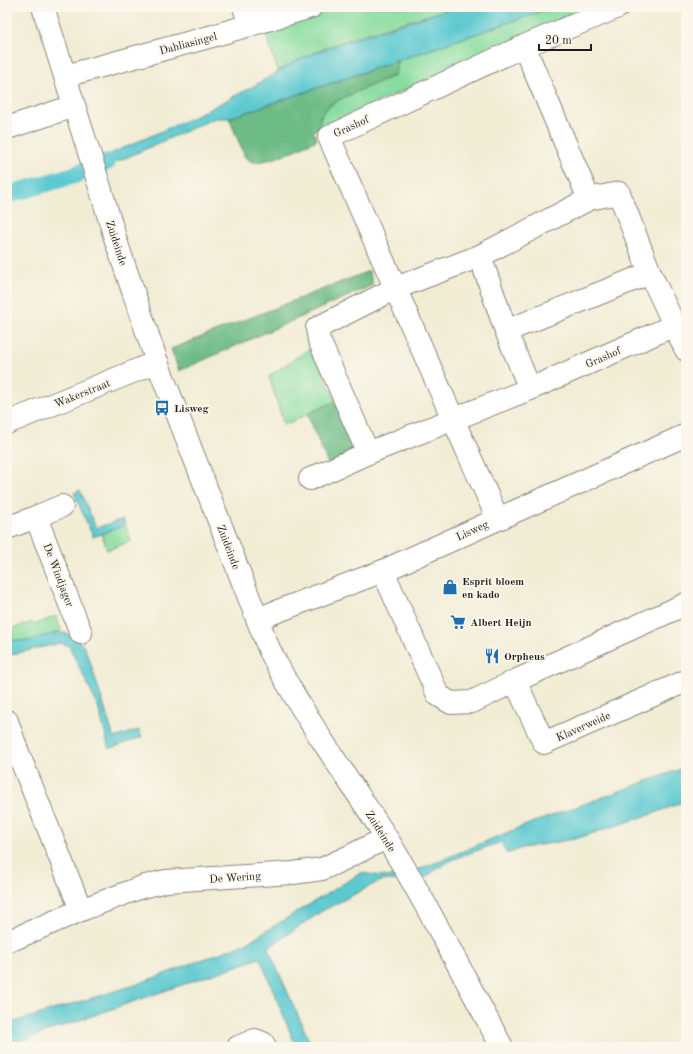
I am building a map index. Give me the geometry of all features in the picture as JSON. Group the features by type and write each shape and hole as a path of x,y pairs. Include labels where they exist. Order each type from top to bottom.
{"street":[{"name":"Zuideinde","path":"43,7 100,184 116,241 157,362 269,649 280,671 410,877 502,1047"},
{"name":"Dahliasingel","path":"65,76 209,37 247,16 311,7"},
{"name":"Grashof","path":"498,518 453,421 329,137 524,46 618,7"},
{"path":"524,46 589,199"},
{"path":"7,128 74,106"},
{"path":"368,453 319,340 317,328 396,288 480,256 589,199 619,193 650,273 686,350"},
{"path":"480,256 506,331 530,389"},
{"path":"506,331 650,273"},
{"name":"Grashof","path":"310,479 368,453 453,421 530,389 675,325"},
{"name":"Wakerstraat","path":"7,423 157,362"},
{"name":"Lisweg","path":"257,619 383,571 498,518 685,437"},
{"path":"7,528 62,506"},
{"name":"De Windjager","path":"36,516 81,633"},
{"path":"383,571 438,695 451,703 472,702 686,604"},
{"name":"Klaverweide","path":"515,681 544,743 686,681"},
{"path":"7,721 12,752 81,910"},
{"name":"De Wering","path":"7,940 14,939 81,910 142,887 166,881 293,873 322,869 386,838"},
{"path":"238,1047 255,1040 263,1043 265,1047"}],"green space":[{"path":"337,7 456,7 342,42 320,50 278,71 264,29"},
{"path":"554,7 588,7 318,129 322,114 328,107 336,101 356,91 395,75 397,61"},
{"path":"397,61 395,75 331,104 321,115 318,129 313,131 317,140 269,160 252,162 245,157 229,118"},
{"path":"369,271 373,285 179,371 171,349"},
{"path":"312,347 336,401 284,425 269,376"},
{"path":"336,401 358,450 328,464 307,414"},
{"path":"125,525 131,541 107,550 101,533"},
{"path":"56,616 61,630 59,632 28,641 12,640 9,631 11,629 32,622 33,625"}],"water":[{"path":"456,7 554,7 229,118 215,118 103,168 101,158 198,115 252,87 298,60 338,44"},
{"path":"75,171 78,179 7,200 7,191"},
{"path":"80,490 96,528 123,519 125,525 93,537 74,493"},
{"path":"7,626 12,640 28,641 59,632 75,635 84,647 89,658 114,738 139,730 142,737 109,749 98,706 69,646 61,643 13,654 7,657"},
{"path":"686,767 686,801 655,813 575,839 522,848 507,854 501,842 451,860 424,878 380,881 322,911 268,948 312,1047 296,1047 260,958 48,1031 7,1047 7,1024 135,985 246,943 361,873 389,877 420,869 518,828"}],"waterway":[{"path":"7,195 74,175 107,162"}],"place":[{"name":"Lisweg","path":"162,408"},
{"name":"Esprit bloem en kado","path":"450,587"},
{"name":"Albert Heijn","path":"458,622"},
{"name":"Orpheus","path":"492,656"}]}
